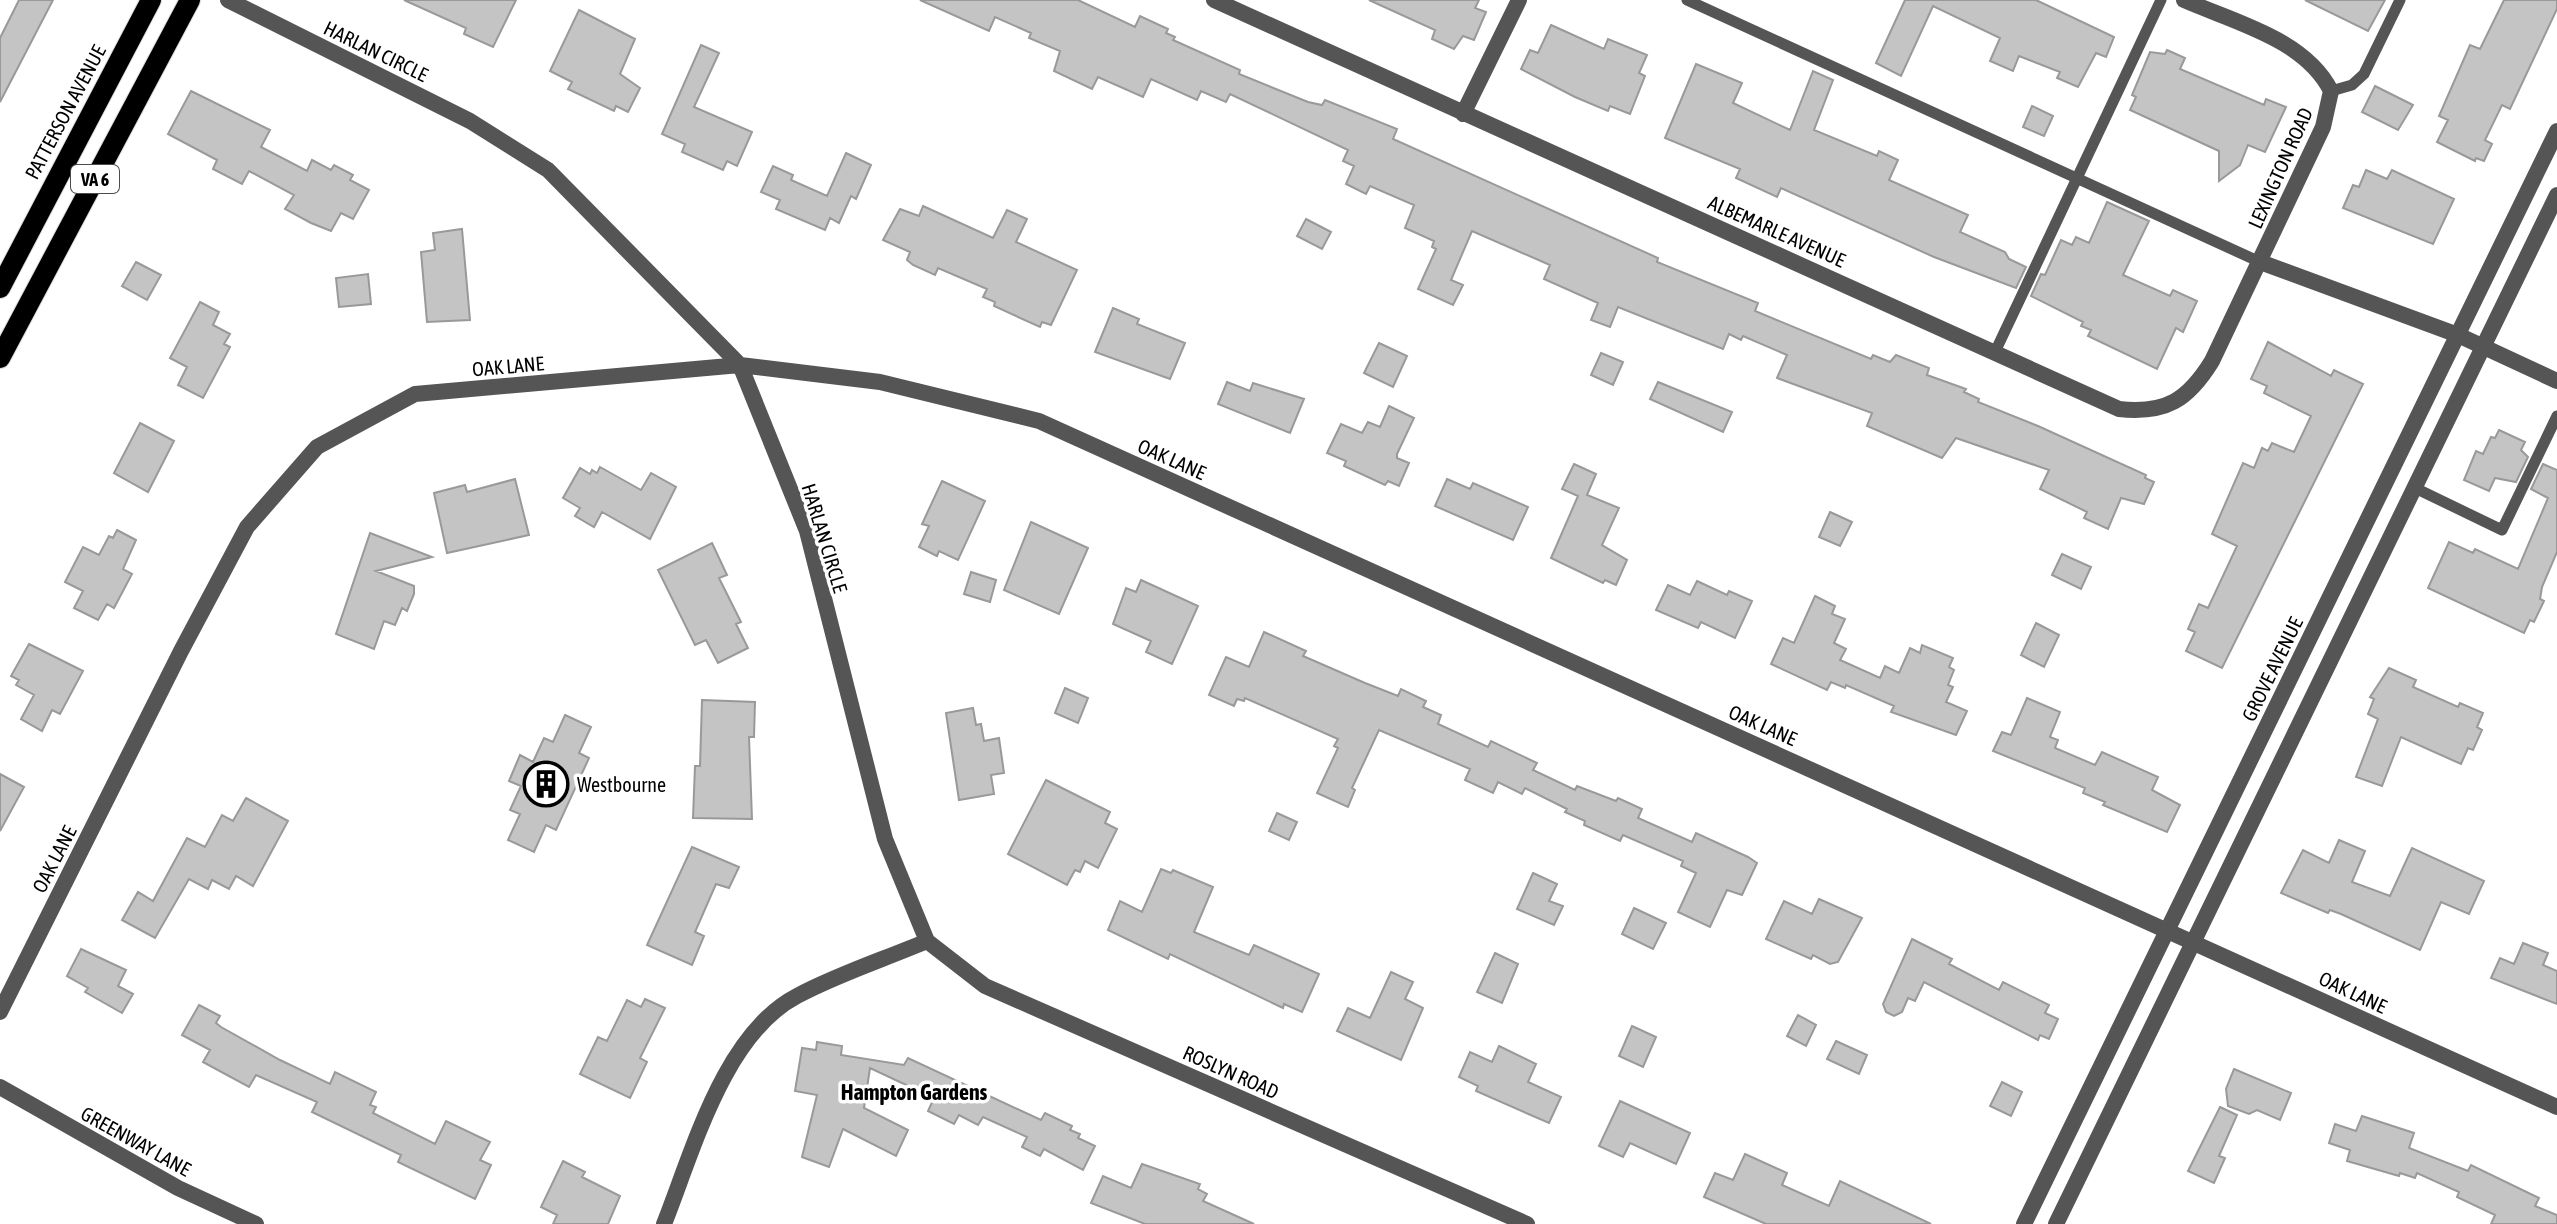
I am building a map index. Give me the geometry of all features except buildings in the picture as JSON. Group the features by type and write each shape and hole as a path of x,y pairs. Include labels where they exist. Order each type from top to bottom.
{"main road":[{"name":"PATTERSON AVENUE","path":"0,288 151,0"},
{"name":"VA 6","path":"0,358 190,0"}],"street":[{"name":"HARLAN CIRCLE","path":"228,0 470,121 548,170 740,365 807,531 885,839 927,941"},
{"name":"ALBEMARLE AVENUE","path":"1214,0 2119,409 2145,412 2172,404 2197,385 2212,361 2260,262"},
{"path":"1463,114 1519,0"},
{"name":"LEXINGTON ROAD","path":"2184,0 2287,46 2312,61 2331,91 2323,127 2260,262 2458,335 2557,381"},
{"name":"GROVE AVENUE","path":"2024,1224 2557,131"},
{"path":"2056,1224 2557,195"},
{"name":"OAK LANE","path":"0,1012 181,651 247,527 317,447 415,394 740,365 880,382 1039,421 2557,1107"},
{"path":"664,1224 719,1087 763,1020 796,996 927,941"},
{"name":"ROSLYN ROAD","path":"927,941 985,986 1527,1224"},
{"name":"GREENWAY LANE","path":"0,1087 178,1188 256,1224"}],"lane":[{"path":"1687,0 2260,262"},
{"path":"1995,352 2161,0"},
{"path":"2331,91 2352,85 2364,74 2400,0"},
{"path":"2415,488 2502,530 2557,416"}],"place":[{"name":"Westbourne","path":"546,784"}],"district":[{"name":"Hampton Gardens","path":"914,1092"}]}
